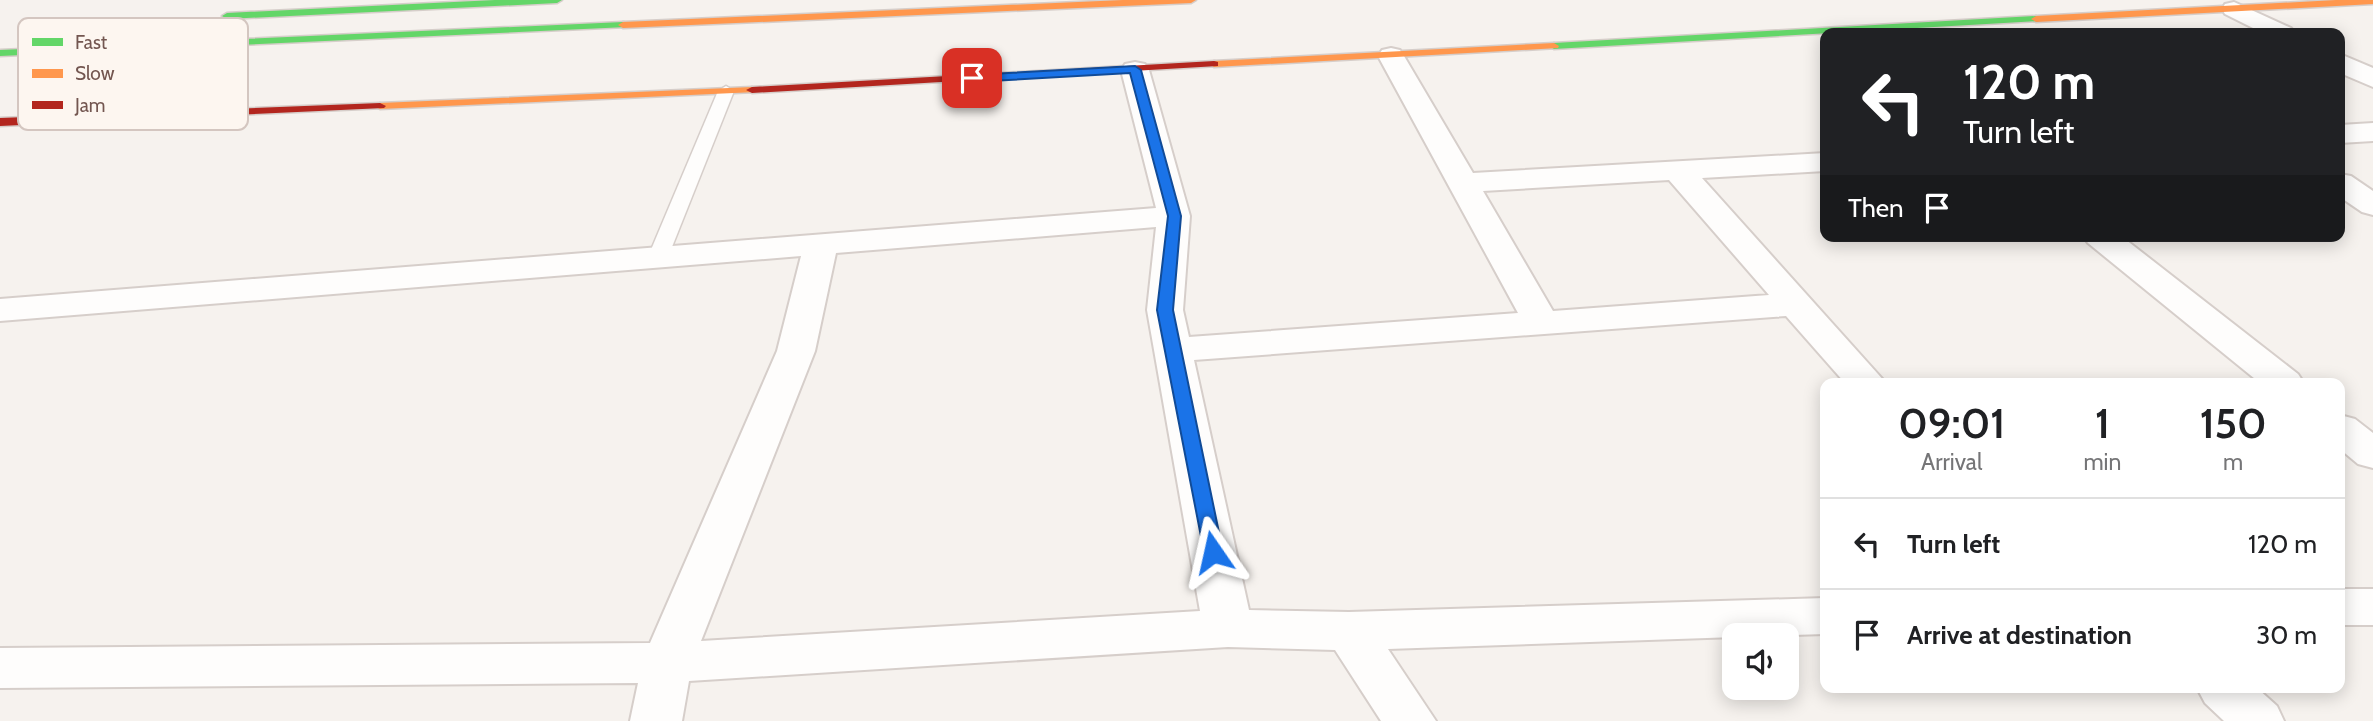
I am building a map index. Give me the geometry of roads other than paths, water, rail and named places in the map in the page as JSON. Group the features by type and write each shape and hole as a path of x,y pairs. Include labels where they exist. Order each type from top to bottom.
{"main road":[{"path":"214,17 557,0"},
{"path":"248,41 1191,0"},
{"path":"1907,28 2373,1"},
{"path":"248,111 726,91 1820,33"},
{"path":"0,52 18,51"},
{"path":"0,122 18,121"}],"street":[{"path":"2234,9 2272,28"},
{"path":"1391,56 1542,323"},
{"path":"2345,65 2373,79"},
{"path":"1135,70 1174,216 1165,310 1228,628"},
{"path":"2345,134 2373,132"},
{"path":"1463,183 1820,162"},
{"path":"1678,171 1862,378"},
{"path":"2345,186 2373,205"},
{"path":"0,310 1174,216"},
{"path":"2108,242 2278,378"},
{"path":"656,721 667,663 796,351 821,244"},
{"path":"1173,350 1796,304"},
{"path":"2345,432 2373,454"},
{"path":"2345,607 2373,607"},
{"path":"0,668 667,663 1228,628 1349,631 1820,616"},
{"path":"1349,631 1410,721"},
{"path":"2228,693 2258,721"}],"lane":[{"path":"658,257 726,91"}]}
